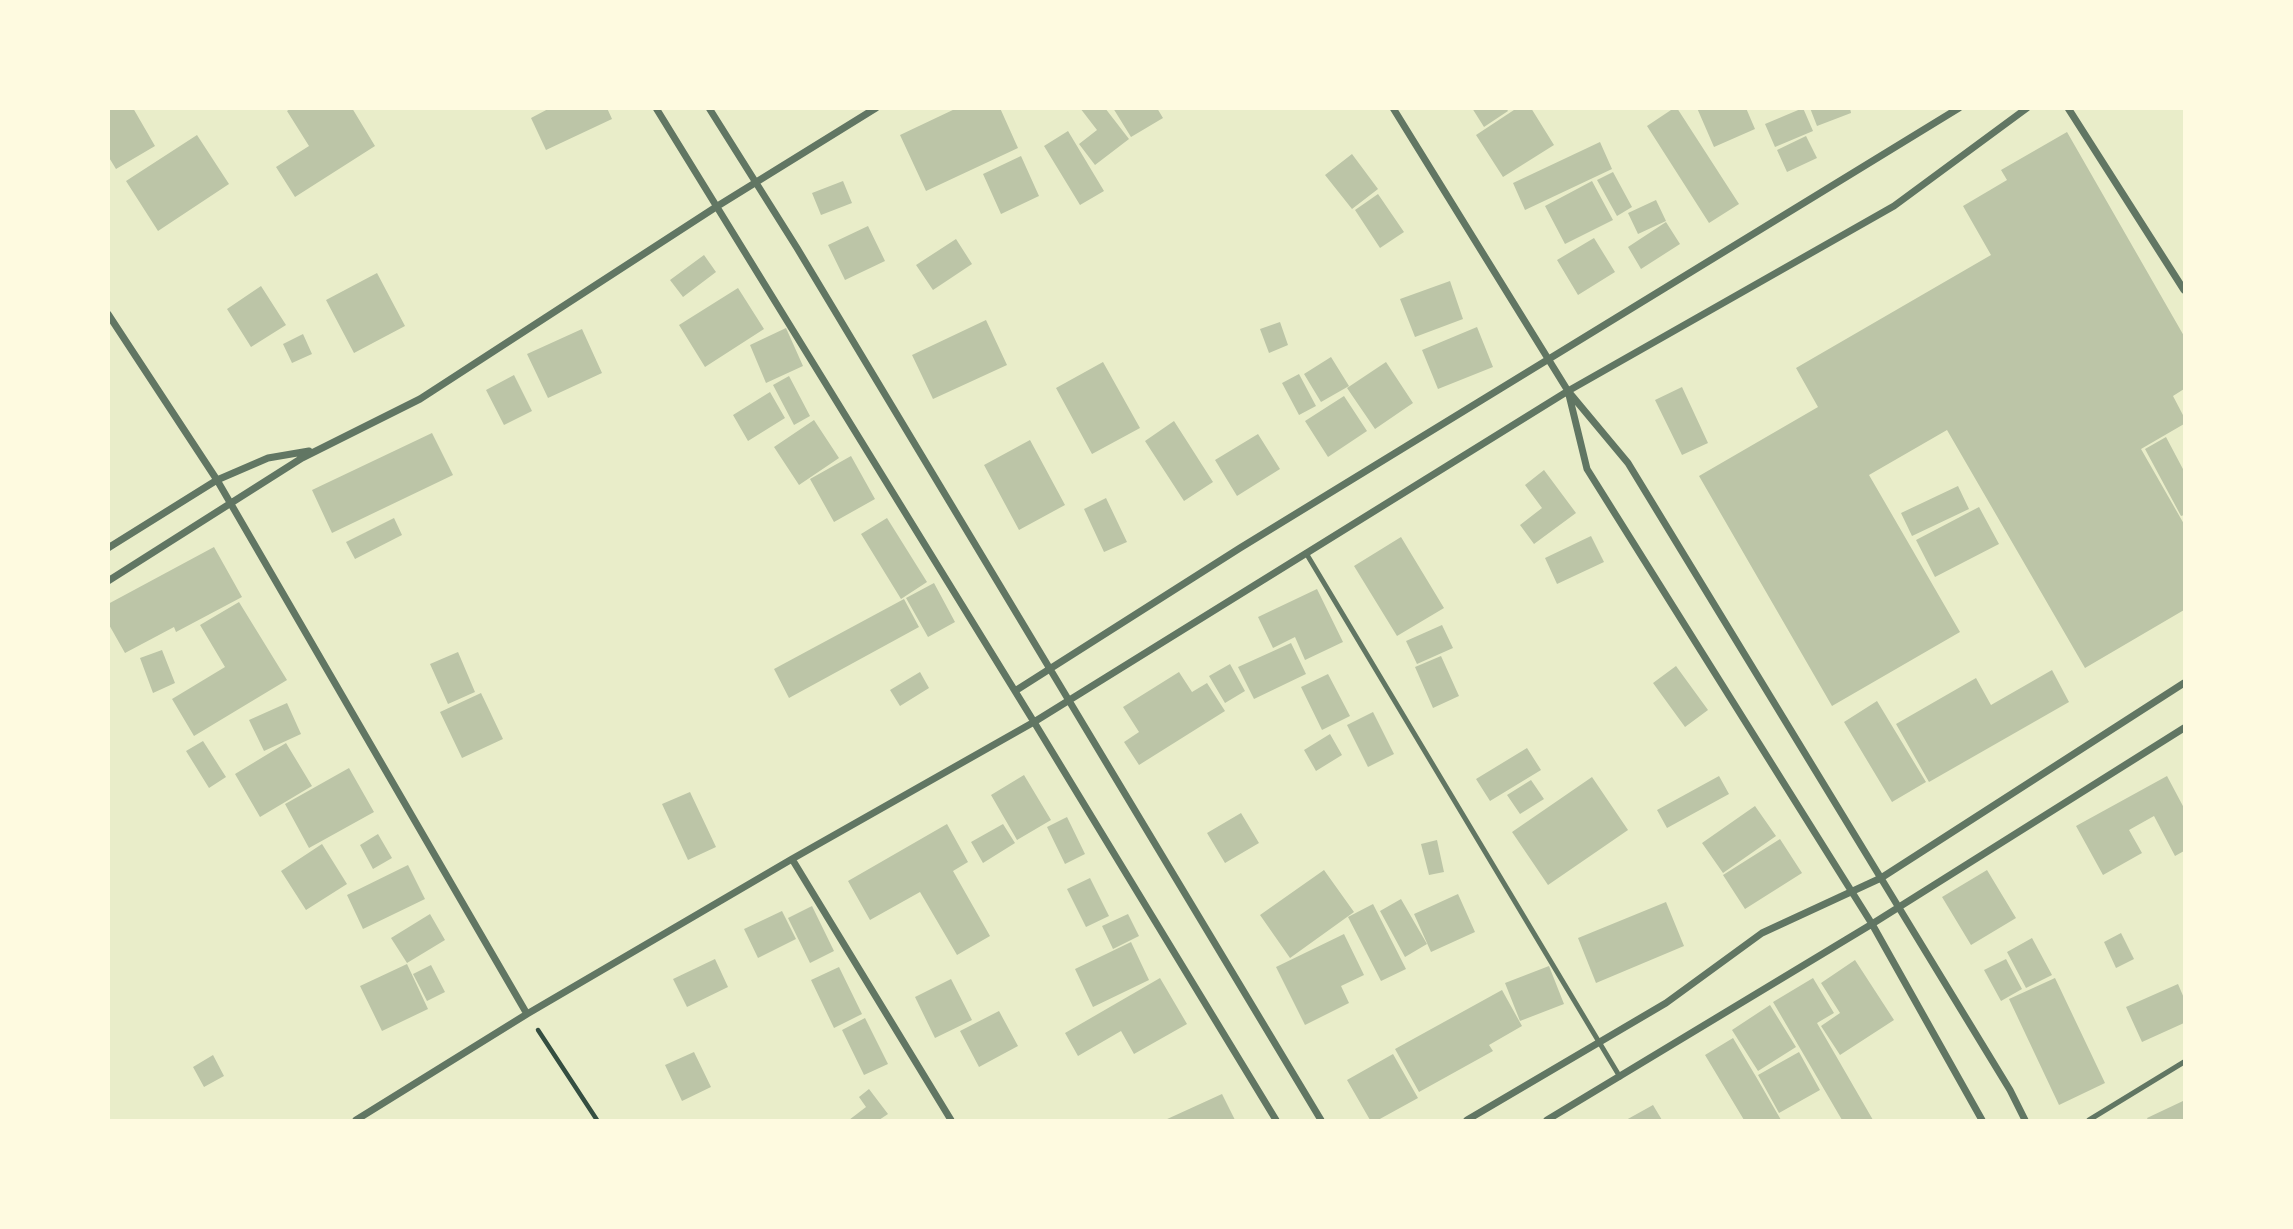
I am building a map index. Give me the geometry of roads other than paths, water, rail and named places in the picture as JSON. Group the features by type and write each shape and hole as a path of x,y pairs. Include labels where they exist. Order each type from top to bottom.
{"street":[{"path":"656,108 1276,1121"},
{"path":"709,108 797,248 1321,1121"},
{"path":"108,581 230,502 320,449 420,399 716,207 876,108"},
{"path":"1393,108 1568,391 1628,463 1900,906 2011,1090 2025,1121"},
{"path":"1015,691 1240,548 1959,108"},
{"path":"356,1121 527,1014 1069,701 1568,391 1894,206 2027,108"},
{"path":"2068,108 2185,290"},
{"path":"108,314 230,502 527,1014"},
{"path":"1568,391 1587,469 1872,924 1982,1121"},
{"path":"108,548 216,480 268,458 320,449"},
{"path":"1467,1121 1665,1003 1762,933 1881,878 2185,683"},
{"path":"1547,1121 1872,924 2185,727"},
{"path":"792,859 951,1121"}],"lane":[{"path":"1306,553 1620,1077"},
{"path":"2089,1121 2185,1062"}]}
